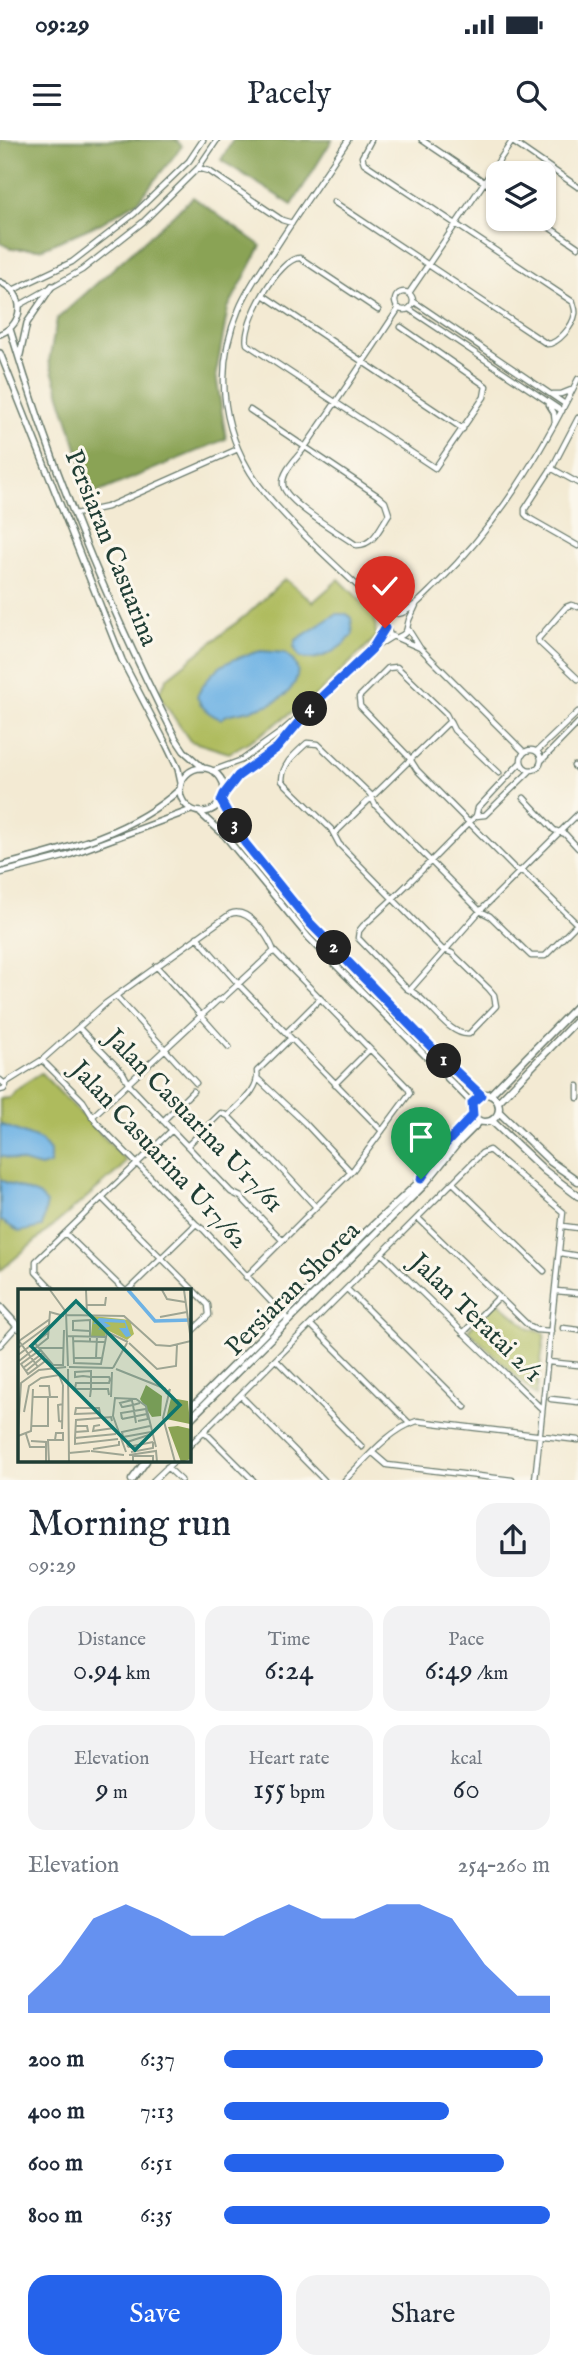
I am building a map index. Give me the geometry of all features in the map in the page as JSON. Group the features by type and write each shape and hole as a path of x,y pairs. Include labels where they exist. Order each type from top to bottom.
{"main road":[{"path":"490,1095 578,1005"},
{"path":"498,1102 578,1019"},
{"path":"578,1181 551,1162 499,1112 498,1102 490,1095 481,1095 472,1103 473,1115 480,1121 492,1121 578,1197"},
{"path":"492,1121 499,1112"},
{"name":"Persiaran Shorea","path":"191,1418 367,1231 416,1185 442,1148 473,1115"},
{"name":"Persiaran Shorea","path":"191,1408 423,1186 457,1144 480,1121"},
{"path":"0,1307 18,1327"},
{"path":"132,1480 145,1462"}],"street":[{"path":"13,290 72,262 134,214 188,161 203,140"},
{"path":"20,305 82,270 143,222 198,168 217,140"},
{"path":"348,140 239,307 229,335 223,386 226,415 238,449 265,492 378,606 393,614 401,614 416,604 457,564 508,503 578,379"},
{"path":"334,202 547,344 558,341 574,318 576,313 573,302 364,163 362,157 371,140"},
{"path":"422,140 484,182"},
{"path":"409,293 511,140 578,187"},
{"path":"204,159 209,171"},
{"path":"198,168 209,171 292,223"},
{"path":"282,219 286,232"},
{"path":"555,231 578,247"},
{"path":"378,310 300,258 294,258 286,262 263,295 249,320 245,340 247,344 435,468 484,397 486,386 483,381 401,327"},
{"path":"0,282 13,290 20,305 19,314 10,329 0,334"},
{"path":"19,360 27,323 52,286"},
{"path":"562,411 409,309 399,308 394,302 396,296 403,291 409,293 413,301 565,404"},
{"path":"263,295 463,429"},
{"path":"409,309 413,301"},
{"path":"250,410 305,447 385,502 389,514 371,541 356,545 287,494 283,484 286,474 305,447 363,362 399,308"},
{"name":"Persiaran Casuarina","path":"10,329 33,404 132,653 176,739 184,751 203,768"},
{"name":"Persiaran Casuarina","path":"0,353 122,660 178,769 180,786"},
{"path":"548,394 561,394 573,389"},
{"path":"544,400 551,407 555,423"},
{"path":"577,421 525,509 525,514 578,546"},
{"path":"75,514 107,507 238,449"},
{"path":"551,468 578,483"},
{"path":"212,771 242,760 314,704 372,649 405,635 416,604"},
{"path":"576,605 566,607 538,639 578,679"},
{"path":"378,606 385,625 396,637 420,648"},
{"path":"372,649 393,614"},
{"path":"401,614 409,621"},
{"path":"408,629 420,648 524,752"},
{"path":"499,773 454,730 446,714 397,667 388,668 359,697 360,706 417,769 470,822 515,869 521,871 578,924 545,956 531,956 490,916 480,911 432,862 376,806 318,744 307,743 282,772 282,781 334,834 339,844 394,899 445,950 452,953 495,996 496,1006 469,1034 455,1032 418,994 410,990 358,938 359,931 363,926 394,899 432,862 470,822 476,816 478,808 521,762 524,752 530,749 537,751 542,760"},
{"path":"0,873 66,856 191,810 212,810 247,768 288,738 314,704"},
{"path":"537,751 578,712"},
{"path":"334,834 450,721"},
{"path":"476,816 485,815 531,770 540,766 542,760 578,723"},
{"path":"521,762 525,768 531,770"},
{"path":"0,866 65,849 103,835 161,806 180,786 187,774 203,768 212,771 222,781 224,794"},
{"path":"501,784 509,792"},
{"path":"180,786 183,801 191,810"},
{"path":"524,798 554,830 578,848"},
{"path":"221,801 245,843 310,923 481,1095"},
{"path":"199,812 225,835 309,938 472,1103"},
{"path":"410,990 480,911 578,814"},
{"path":"0,1090 5,1088 3,1082 42,1060 116,996 197,937 230,914 246,914 271,943 274,951 410,1093 351,1172 246,1277"},
{"path":"197,937 382,1131"},
{"path":"92,1117 164,1048 274,951"},
{"path":"156,967 229,1046"},
{"path":"116,996 196,1083"},
{"path":"286,1033 320,999"},
{"name":"Jalan Casuarina U17/61","path":"79,1028 123,1073 127,1083 163,1121 282,1240"},
{"path":"228,1116 255,1087 257,1071 291,1038"},
{"path":"335,1084 369,1050"},
{"name":"Jalan Casuarina U17/62","path":"42,1060 83,1101 92,1117 136,1164 204,1230 286,1318"},
{"path":"258,1079 305,1123 351,1172"},
{"path":"163,1121 193,1091"},
{"path":"187,1146 221,1113 228,1116 316,1207"},
{"path":"52,1289 36,1272 36,1261 172,1130"},
{"path":"191,1444 482,1153 489,1150 563,1212 535,1480"},
{"path":"453,1183 544,1271"},
{"path":"102,1198 208,1305 210,1310 191,1332"},
{"path":"418,1218 530,1327 551,1331"},
{"path":"128,1289 196,1224"},
{"path":"563,1226 578,1228"},
{"path":"65,1233 124,1289"},
{"path":"560,1253 578,1256"},
{"name":"Jalan Teratai 2/1","path":"382,1254 543,1410"},
{"path":"347,1289 465,1407"},
{"path":"556,1291 578,1293"},
{"path":"463,1333 499,1297"},
{"path":"311,1325 410,1424"},
{"path":"0,1345 18,1327"},
{"path":"563,1328 578,1330"},
{"path":"276,1360 362,1447"},
{"path":"548,1362 578,1365"},
{"path":"240,1395 324,1480"},
{"path":"551,1399 578,1402"},
{"path":"345,1480 405,1425 417,1421 578,1440"},
{"path":"204,1431 253,1480"},
{"path":"373,1453 384,1465 512,1480"},
{"path":"154,1480 173,1462"},
{"path":"167,1467 181,1480"}],"green space":[{"path":"0,140 176,140 182,146 138,201 101,223 41,249 12,249 0,243"},
{"path":"233,140 332,140 292,205 221,160"},
{"path":"193,197 261,246 228,308 216,374 226,439 92,495 49,361 57,319"},
{"path":"285,579 313,602 339,579 375,615 376,637 319,693 260,735 229,753 190,741 158,694 168,677 251,611"},
{"path":"41,1073 126,1160 120,1169 0,1271 0,1098 9,1097 16,1089"},
{"path":"497,1301 530,1329 545,1333 536,1396 468,1330"}],"water":[{"path":"336,614 347,614 351,618 353,634 348,640 321,657 299,657 294,647 296,640"},
{"path":"261,651 285,653 293,660 297,674 290,690 266,706 227,715 221,719 206,710 197,696 209,677 231,661"},
{"path":"0,1124 41,1140 50,1151 50,1164 41,1167 0,1156"},
{"path":"0,1180 39,1195 47,1203 42,1227 20,1232 0,1220"}],"route":[{"path":"385,628 372,649 314,704 288,738 238,776 221,801 245,843 310,923 481,1095 472,1103 473,1115 442,1148 421,1179"}]}
